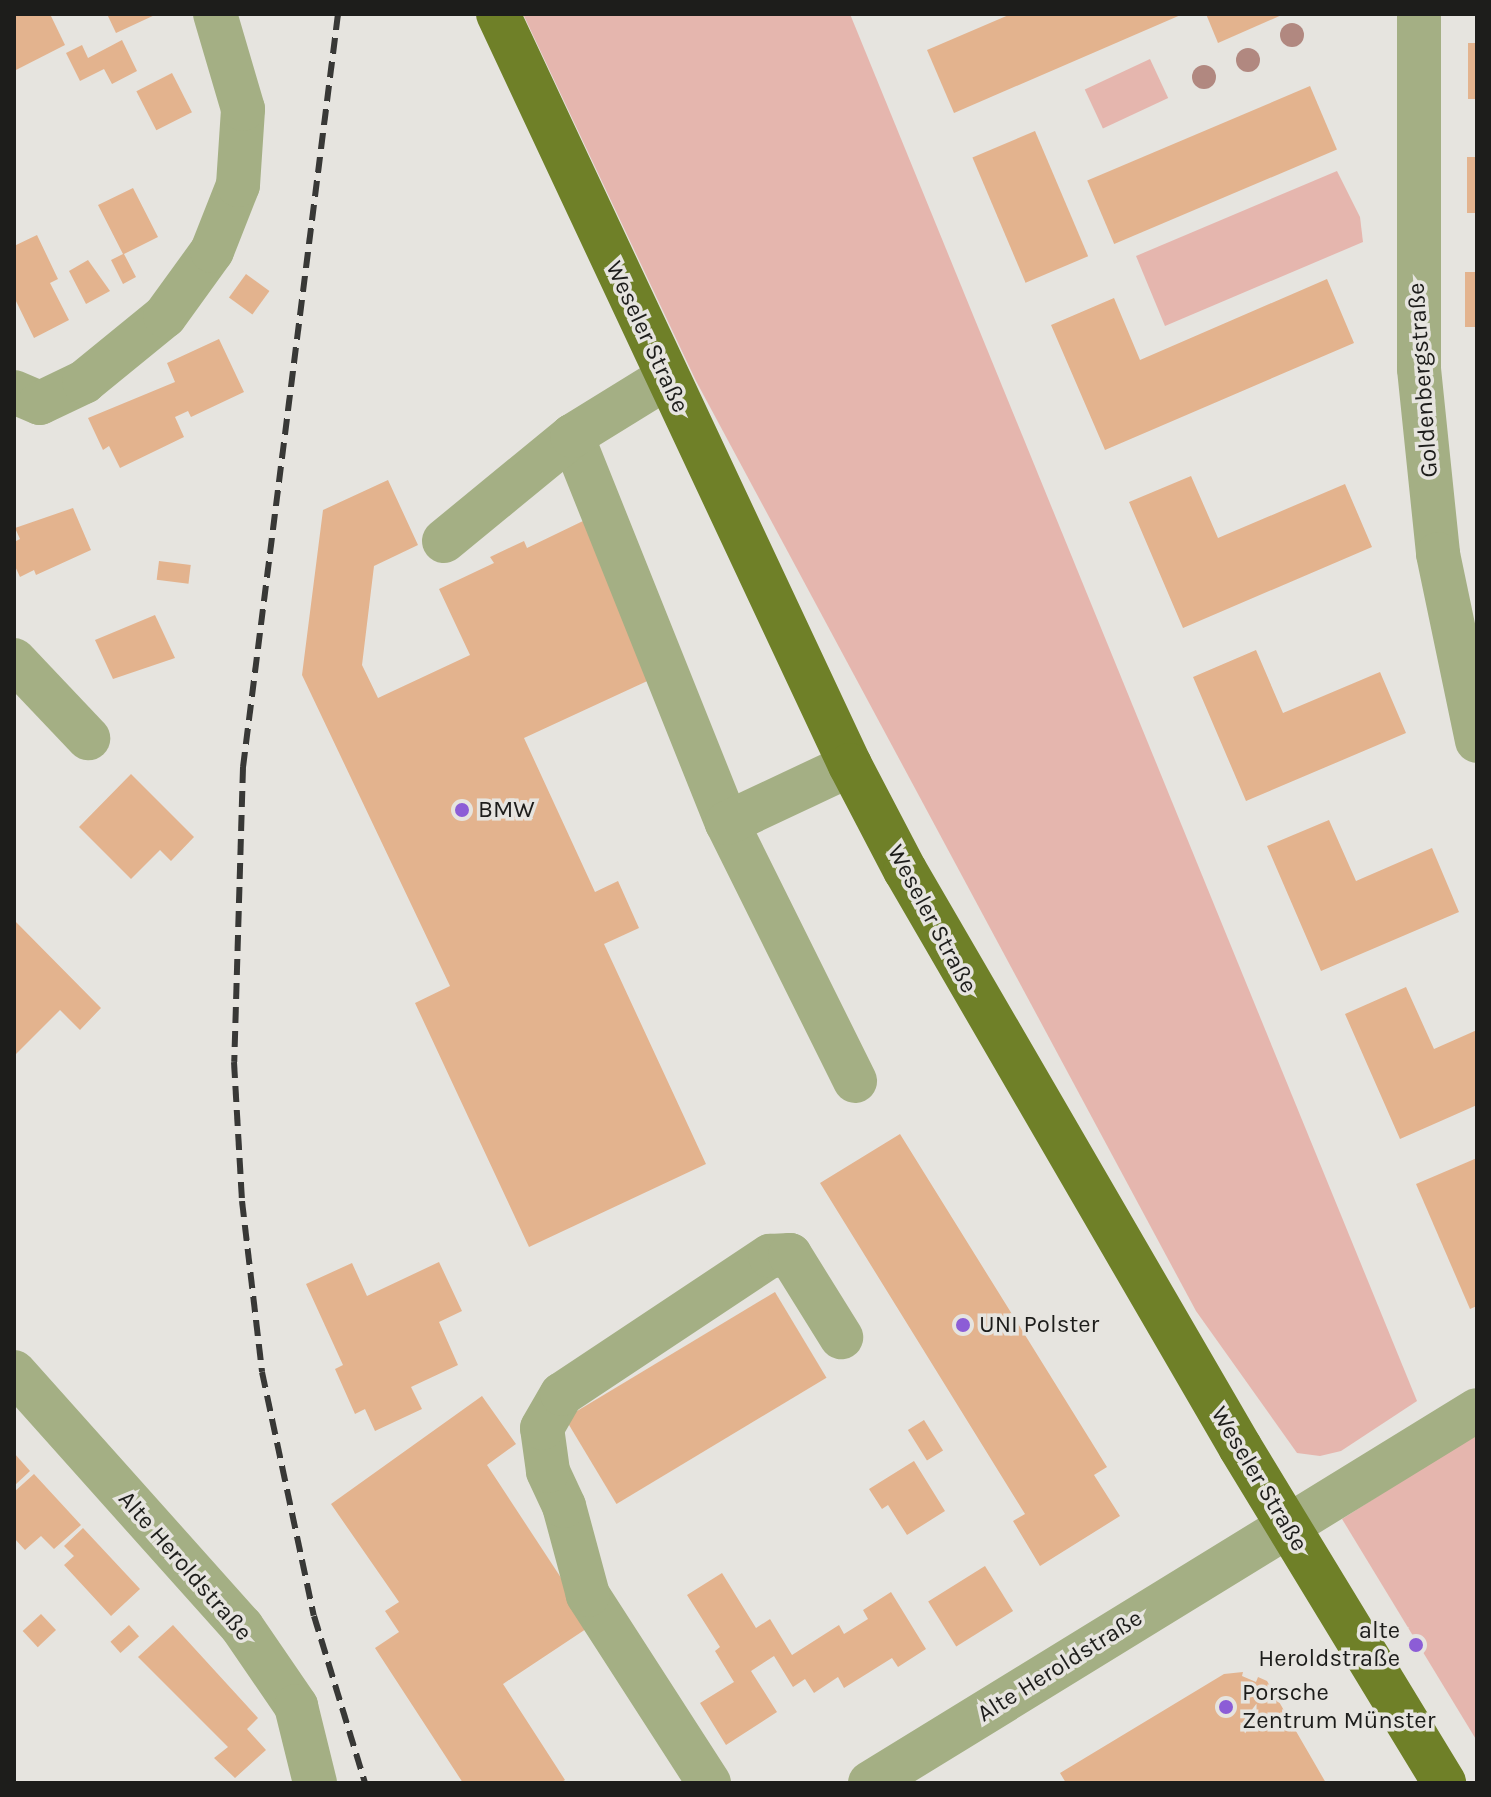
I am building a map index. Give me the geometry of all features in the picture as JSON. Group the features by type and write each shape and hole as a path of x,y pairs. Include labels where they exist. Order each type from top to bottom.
{"main road":[{"name":"Weseler Straße","path":"498,14 850,765 973,995 1444,1783"}],"street":[{"path":"14,392 40,403 84,382 165,316 212,251 238,185 243,109 226,35 215,14"},
{"name":"Goldenbergstraße","path":"1419,14 1419,369 1438,554 1477,741"},
{"path":"444,541 572,436 666,378"},
{"path":"572,436 727,823 855,1081"},
{"path":"14,660 88,738"},
{"path":"727,823 850,765"},
{"path":"709,1783 588,1595 564,1506 548,1471 542,1428 562,1394 770,1256 790,1255 841,1337"},
{"name":"Alte Heroldstraße","path":"14,1372 242,1627 296,1706 315,1783"},
{"name":"Alte Heroldstraße","path":"871,1783 1477,1410"}],"shaded area":[{"path":"523,14 850,14 1417,1401 1341,1451 1320,1456 1297,1453 1196,1311 696,381"},
{"path":"1150,59 1168,98 1103,128 1085,89"},
{"path":"1337,171 1360,217 1363,242 1165,326 1136,256"},
{"path":"1477,1433 1477,1741 1342,1519"}],"building":[{"path":"14,14 50,14 65,45 14,71"},
{"path":"107,14 157,14 116,33"},
{"path":"1011,14 1183,14 954,113 927,50"},
{"path":"1206,14 1284,14 1218,43"},
{"path":"122,40 137,71 112,84 104,69 80,81 66,53 82,45 88,58"},
{"path":"1468,43 1477,43 1477,99 1468,99"},
{"path":"172,73 192,112 156,130 136,91"},
{"path":"1310,86 1337,150 1114,244 1087,181"},
{"path":"1035,131 1088,256 1026,283 972,158"},
{"path":"1467,157 1477,157 1477,213 1467,213"},
{"path":"133,188 158,237 124,254 136,277 123,284 111,260 123,254 98,205"},
{"path":"37,235 58,279 50,283 69,320 34,338 14,297 14,246"},
{"path":"88,260 110,291 86,304 69,271"},
{"path":"1465,272 1477,272 1477,327 1465,327"},
{"path":"246,274 269,291 252,315 229,297"},
{"path":"1327,279 1354,343 1105,450 1051,325 1114,298 1140,360"},
{"path":"219,339 244,392 191,417 188,411 175,417 184,437 120,468 109,446 103,450 88,418 175,382 167,363"},
{"path":"1191,476 1218,538 1345,484 1372,547 1183,628 1129,502"},
{"name":"BMW","path":"388,480 418,545 374,566 362,665 378,698 470,655 439,589 494,563 490,557 524,541 527,548 583,521 656,677 524,738 595,892 618,881 639,928 604,944 706,1164 529,1247 415,1003 450,986 302,675 323,510"},
{"path":"73,508 91,550 36,575 34,570 20,577 14,564 14,542 20,539 15,528"},
{"path":"159,561 191,565 188,584 157,580"},
{"path":"155,615 175,658 113,679 95,640"},
{"path":"1256,650 1283,713 1380,672 1406,733 1246,801 1193,677"},
{"path":"131,774 194,837 171,861 160,850 131,879 79,827"},
{"path":"1329,820 1356,881 1432,848 1459,912 1321,971 1267,846"},
{"path":"14,920 101,1008 80,1030 60,1010 14,1056"},
{"path":"1406,987 1434,1049 1477,1030 1477,1105 1400,1139 1345,1014"},
{"name":"UNI Polster","path":"900,1134 1107,1467 1094,1475 1120,1516 1040,1566 1013,1521 1025,1514 820,1183"},
{"path":"1477,1158 1477,1306 1470,1309 1416,1184"},
{"path":"439,1262 462,1311 439,1322 458,1365 411,1387 422,1409 375,1431 365,1409 355,1414 335,1369 343,1365 306,1284 352,1263 367,1296"},
{"path":"775,1292 827,1378 616,1504 565,1418"},
{"path":"482,1396 516,1444 487,1465 592,1625 503,1684 565,1780 560,1783 463,1783 375,1648 399,1632 385,1611 399,1602 331,1504"},
{"path":"924,1420 943,1451 927,1461 908,1430"},
{"path":"14,1453 30,1471 14,1486"},
{"path":"914,1461 945,1511 907,1535 888,1505 882,1509 869,1489"},
{"path":"34,1474 81,1525 54,1549 41,1536 25,1550 14,1538 14,1492"},
{"path":"83,1528 140,1589 111,1616 64,1565 74,1556 64,1546"},
{"path":"985,1566 1013,1611 956,1646 928,1602"},
{"path":"722,1573 756,1628 770,1619 792,1655 839,1625 844,1634 868,1619 863,1610 891,1592 926,1649 898,1667 892,1658 844,1688 838,1677 814,1693 805,1679 793,1687 774,1656 751,1671 777,1712 726,1745 700,1703 734,1682 715,1651 720,1647 687,1595"},
{"path":"41,1614 56,1630 38,1647 23,1631"},
{"path":"129,1625 139,1636 120,1653 110,1642"},
{"path":"173,1625 258,1718 247,1729 266,1750 235,1778 214,1758 228,1747 138,1657"},
{"name":"Porsche Zentrum Münster","path":"1243,1672 1242,1676 1256,1682 1258,1677 1267,1681 1326,1783 1066,1783 1060,1773 1224,1674"}],"railway":[{"path":"338,14 243,767 234,1062 242,1201 262,1372 314,1616 365,1783"}],"place":[{"name":"BMW","path":"462,810"},
{"name":"UNI Polster","path":"963,1325"},
{"name":"alte Heroldstraße","path":"1416,1645"},
{"name":"Porsche Zentrum Münster","path":"1226,1707"}]}
